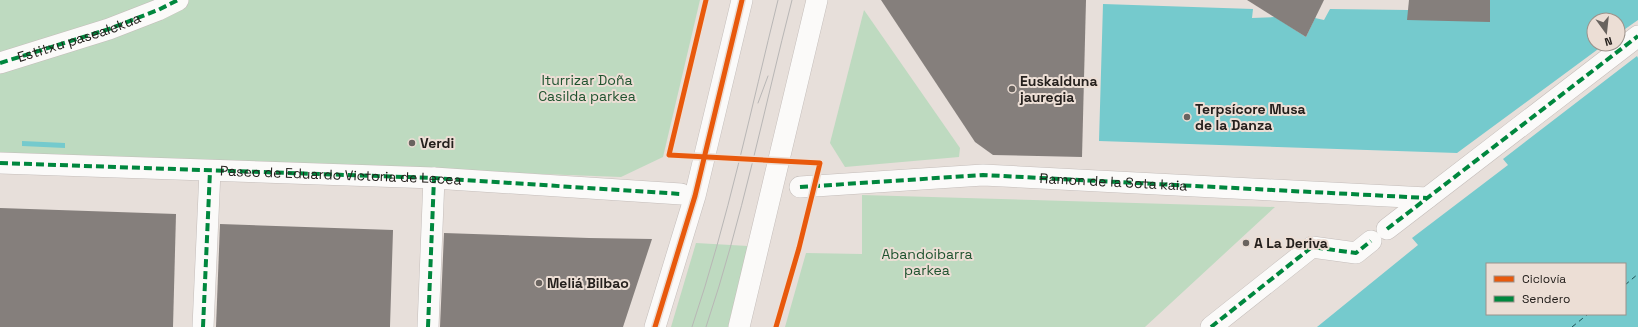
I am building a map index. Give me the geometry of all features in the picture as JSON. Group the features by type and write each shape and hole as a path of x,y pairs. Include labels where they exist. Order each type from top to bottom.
{"street":[{"name":"Estitxu pasealekua","path":"0,63 110,29 158,10 178,0"},
{"path":"654,327 695,196 742,0"},
{"path":"739,327 817,0"},
{"path":"1211,327 1312,247 1356,253 1632,40"},
{"name":"Paseo de Eduardo Victoria de Lecea","path":"0,163 434,178 681,194"},
{"path":"203,327 210,171"},
{"name":"Ramon de la Sota kaia","path":"800,187 983,175 1427,198"},
{"path":"428,327 434,178"}],"green space":[{"name":"Iturrizar Doña Casilda parkea","path":"0,0 700,0 663,157 621,177 0,153"},
{"path":"864,10 960,148 959,157 845,167 830,143"},
{"name":"Abandoibarra parkea","path":"862,195 1275,207 1145,327 785,327 806,253 862,254"},
{"path":"696,243 748,246 728,327 671,327"}],"water":[{"path":"1490,0 1638,0 1638,20 1626,28 1626,12 1586,12 1586,52 1594,52 1457,153 1099,141 1103,4 1253,9 1252,18 1275,17 1306,37 1315,18 1324,20 1330,9 1408,10"},
{"path":"1637,56 1638,327 1317,327 1418,245 1412,238 1508,165 1503,159"},
{"path":"22,141 65,143 65,148 22,146"}],"building":[{"name":"Euskalduna jauregia","path":"881,0 1086,0 1082,157 993,155 975,142"},
{"path":"1247,0 1324,0 1306,37"},
{"path":"1409,0 1490,0 1490,22 1407,20"},
{"path":"0,208 176,214 173,327 0,327"},
{"path":"220,224 393,230 390,327 216,327"},
{"name":"Meliá Bilbao","path":"444,233 652,239 623,327 440,327"}],"ferry route":[{"path":"1626,284 1638,274"},
{"path":"1572,327 1587,315"}],"tram line":[{"path":"692,327 728,205 778,0"},
{"path":"706,327 742,205 792,0"},
{"path":"758,103 768,76"}],"marked path":[{"path":"0,63 109,29 158,10 178,0"},
{"path":"1387,229 1638,36"},
{"path":"0,163 434,178 681,194"},
{"path":"203,327 210,171"},
{"path":"800,187 983,175 1427,198"},
{"path":"428,327 434,178"},
{"path":"1211,327 1312,247 1356,253 1371,241"}],"cycle path":[{"path":"706,0 669,155 820,163 799,248 776,327"},
{"path":"655,327 695,196 742,0"}],"place":[{"name":"Euskalduna jauregia","path":"1012,89"},
{"name":"Terpsícore Musa de la Danza","path":"1187,117"},
{"name":"Verdi","path":"412,143"},
{"name":"A La Deriva","path":"1246,243"},
{"name":"Meliá Bilbao","path":"539,283"}]}
